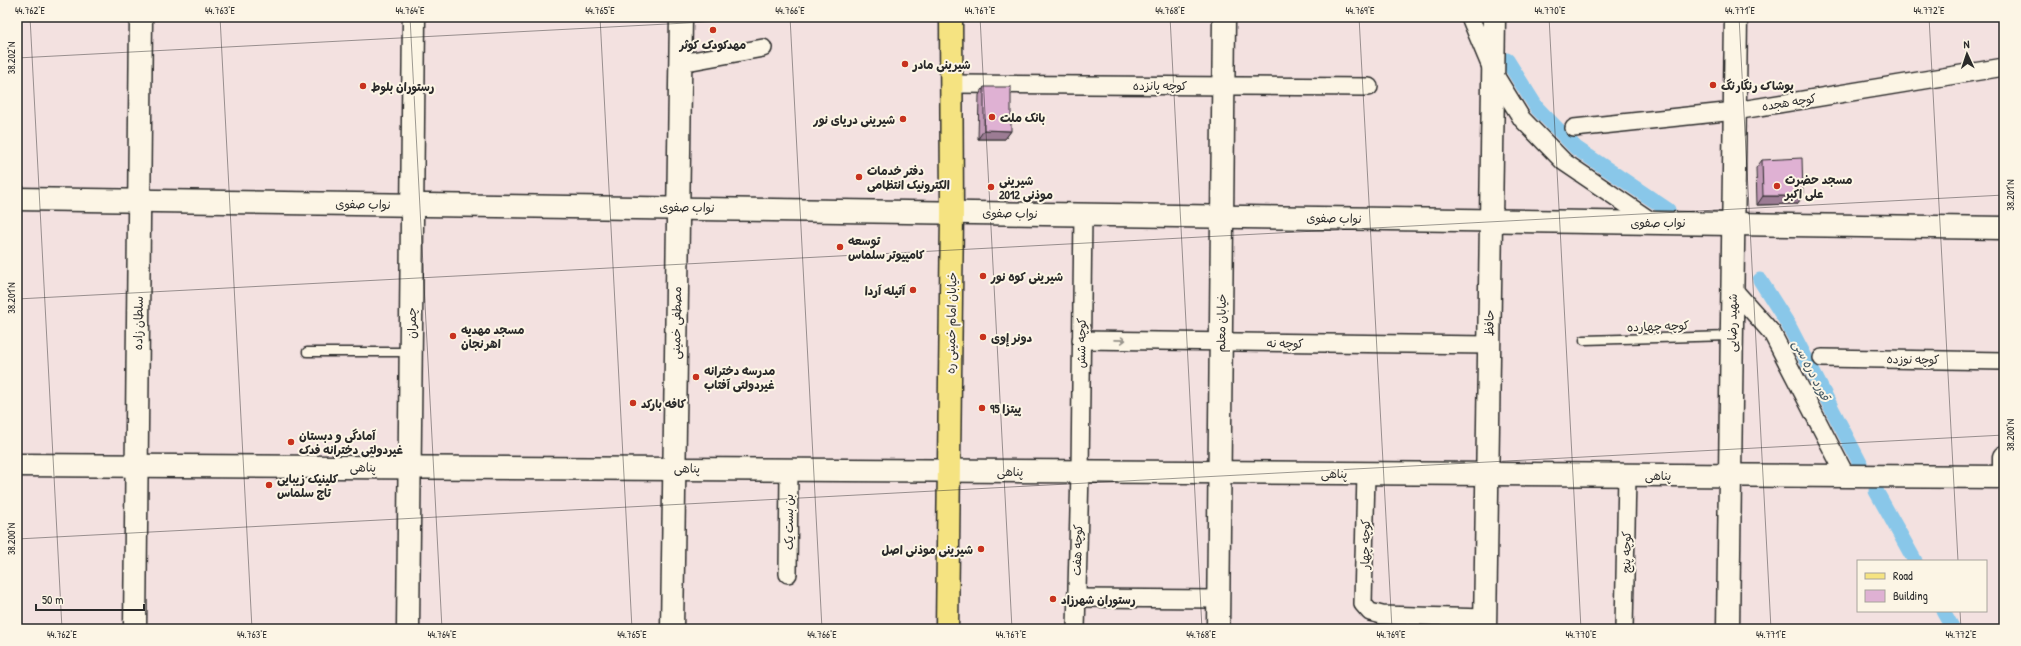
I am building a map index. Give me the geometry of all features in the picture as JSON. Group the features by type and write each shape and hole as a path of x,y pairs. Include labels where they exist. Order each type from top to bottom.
{"main road":[{"name":"خیابان امام خمینی ره","path":"947,629 952,213 951,17"}],"street":[{"name":"سلطان زاده","path":"135,629 141,17"},
{"name":"چمران","path":"408,629 414,17"},
{"name":"مصطفی خمینی","path":"672,629 681,17"},
{"name":"خیابان معلم","path":"1218,629 1224,17"},
{"path":"1470,17 1493,72 1522,119 1564,162 1654,223"},
{"name":"حافظ","path":"1485,623 1494,17"},
{"name":"شهید رضایی","path":"1728,629 1736,17"},
{"path":"681,64 763,48"},
{"name":"کوچه هجده","path":"1574,128 1735,111 2004,66"},
{"name":"کوچه پانزده","path":"952,84 1369,87"},
{"name":"نواب صفوی","path":"17,199 412,205 678,207 952,213 2004,228"},
{"name":"کوچه شش","path":"1080,472 1083,214"},
{"path":"1732,288 1772,333 1846,476"},
{"name":"کوچه نه","path":"1081,340 1489,345"},
{"name":"کوچه نوزده","path":"1822,358 2004,361"},
{"path":"2004,457 2004,477"},
{"name":"پناهی","path":"17,465 410,468 674,467 789,470 2004,477"},
{"name":"بن بست یک","path":"788,574 789,470"},
{"name":"کوچه هفت","path":"1076,629 1080,472"},
{"name":"کوچه چهار","path":"1366,473 1363,604 1370,612 1382,615 1485,623"},
{"name":"کوچه پنج","path":"1624,629 1627,475"},
{"path":"1076,598 1219,599"}],"lane":[{"name":"کوچه چهارده","path":"1584,340 1732,336"},
{"path":"306,352 411,352"}],"building":[{"name":"بانک ملت","path":"984,87 1011,87 1011,131 984,130"},
{"name":"مسجد حضرت علی اکبر","path":"1802,158 1803,196 1763,196 1762,160"}],"waterway":[{"path":"1507,60 1537,108 1576,148 1668,210"},
{"name":"قورد دره سی","path":"1760,280 1788,324 1860,463"},
{"path":"1876,491 1914,560"},
{"path":"1944,612 1953,629"}],"place":[{"name":"مهدکودک کوثر","path":"713,30"},
{"name":"شیرینی مادر","path":"905,64"},
{"name":"پوشاک رنگارنگ","path":"1713,85"},
{"name":"رستوران بلوط","path":"363,86"},
{"name":"بانک ملت","path":"992,117"},
{"name":"شیرینی دریای نور","path":"903,119"},
{"name":"دفتر خدمات الکترونیک انتظامی","path":"859,177"},
{"name":"مسجد حضرت علی اکبر","path":"1777,186"},
{"name":"شیرینی موذنی 2012","path":"991,187"},
{"name":"توسعه کامپیوتر سلماس","path":"840,247"},
{"name":"شیرینی کوه نور","path":"983,276"},
{"name":"آتیله آردا","path":"913,290"},
{"name":"مسجد مهدیه اهرنجان","path":"453,336"},
{"name":"دونر إوی","path":"983,337"},
{"name":"مدرسه دخترانه غیردولتی آفتاب","path":"696,377"},
{"name":"کافه بارکد","path":"633,403"},
{"name":"پیتزا 95","path":"982,408"},
{"name":"آمادگی و دبستان غیردولتی دخترانه فدک","path":"291,442"},
{"name":"کلینیک زیبایی تاج سلماس","path":"269,485"},
{"name":"شیرینی موذنی اصل","path":"981,549"},
{"name":"رستوران شهرزاد","path":"1053,599"}]}
